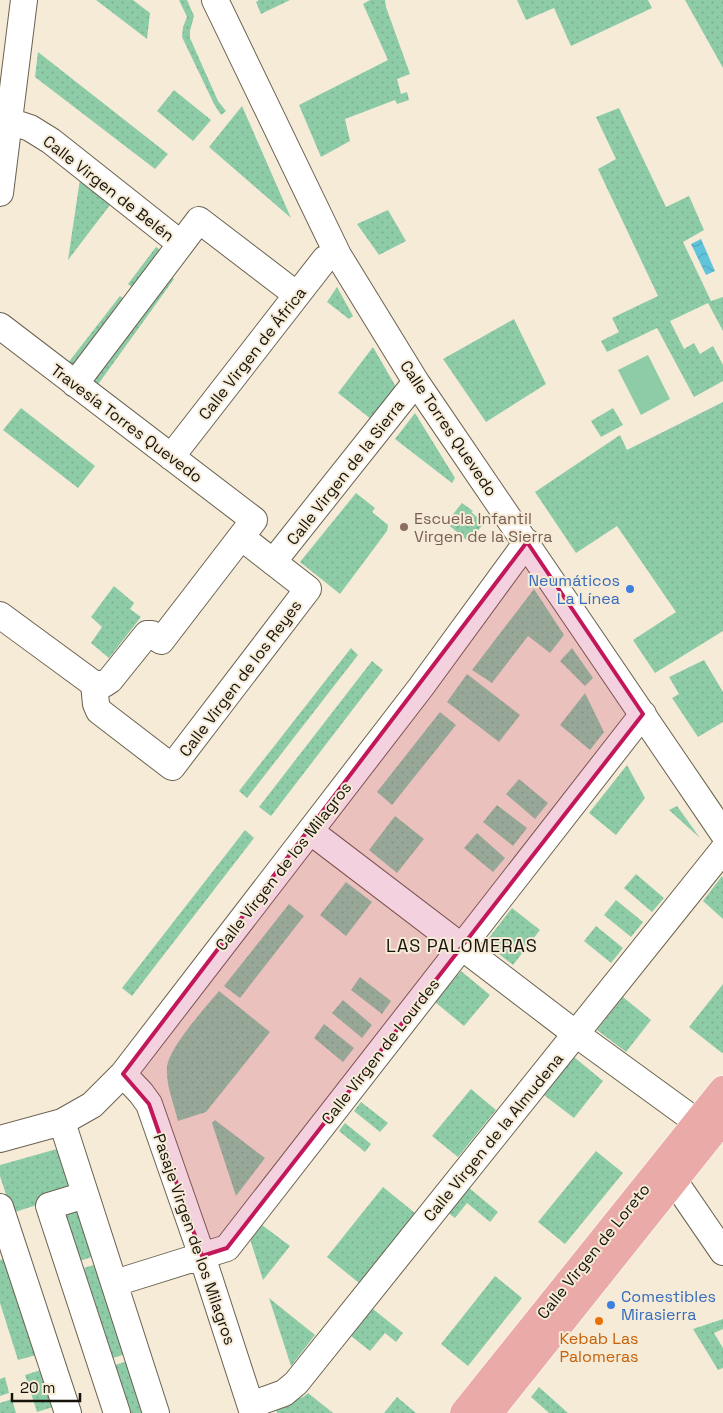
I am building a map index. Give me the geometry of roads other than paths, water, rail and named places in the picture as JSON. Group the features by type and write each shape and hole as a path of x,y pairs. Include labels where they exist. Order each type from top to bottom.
{"main road":[{"name":"Calle Virgen de Loreto","path":"488,1413 674,1182 710,1121 723,1090"},
{"name":"Calle Virgen de Loreto","path":"464,1413 710,1121"}],"street":[{"path":"0,192 24,0"},
{"name":"Calle Torres Quevedo","path":"215,0 338,255 416,382 527,542 723,833"},
{"name":"Calle Virgen de Belén","path":"9,121 30,128 51,142 181,244 199,220 298,295"},
{"path":"75,384 181,244"},
{"name":"Calle Virgen de África","path":"175,451 325,259 338,255"},
{"name":"Travesía Torres Quevedo","path":"0,326 75,384 175,451 248,529 274,562 308,589"},
{"name":"Calle Virgen de la Sierra","path":"274,562 416,382"},
{"path":"0,615 94,684 104,684 149,643 248,529"},
{"name":"Calle Virgen de los Milagros","path":"0,1139 62,1122 92,1105 123,1074 310,832 527,542"},
{"name":"Calle Virgen de los Reyes","path":"94,684 96,704 99,711 172,767 308,589"},
{"name":"Calle Virgen de Lourdes","path":"114,1284 227,1248 643,714"},
{"path":"310,832 576,1034 710,1121"},
{"name":"Calle Virgen de la Almudena","path":"252,1409 291,1389 723,850"},
{"name":"Pasaje Virgen de los Milagros","path":"123,1074 142,1093 149,1104 202,1256 252,1409"},
{"path":"62,1122 156,1413"},
{"path":"674,1182 723,1252"},
{"path":"85,1195 49,1206 117,1413"},
{"path":"0,1207 68,1413"}],"water":[{"path":"701,239 715,271 706,275 691,244"}],"place":[{"name":"Escuela Infantil Virgen de la Sierra","path":"404,527"},
{"name":"Neumáticos La Línea","path":"630,589"},
{"name":"Comestibles Mirasierra","path":"611,1305"},
{"name":"Kebab Las Palomeras","path":"599,1321"}],"district":[{"name":"LAS PALOMERAS","path":"462,946"}]}
